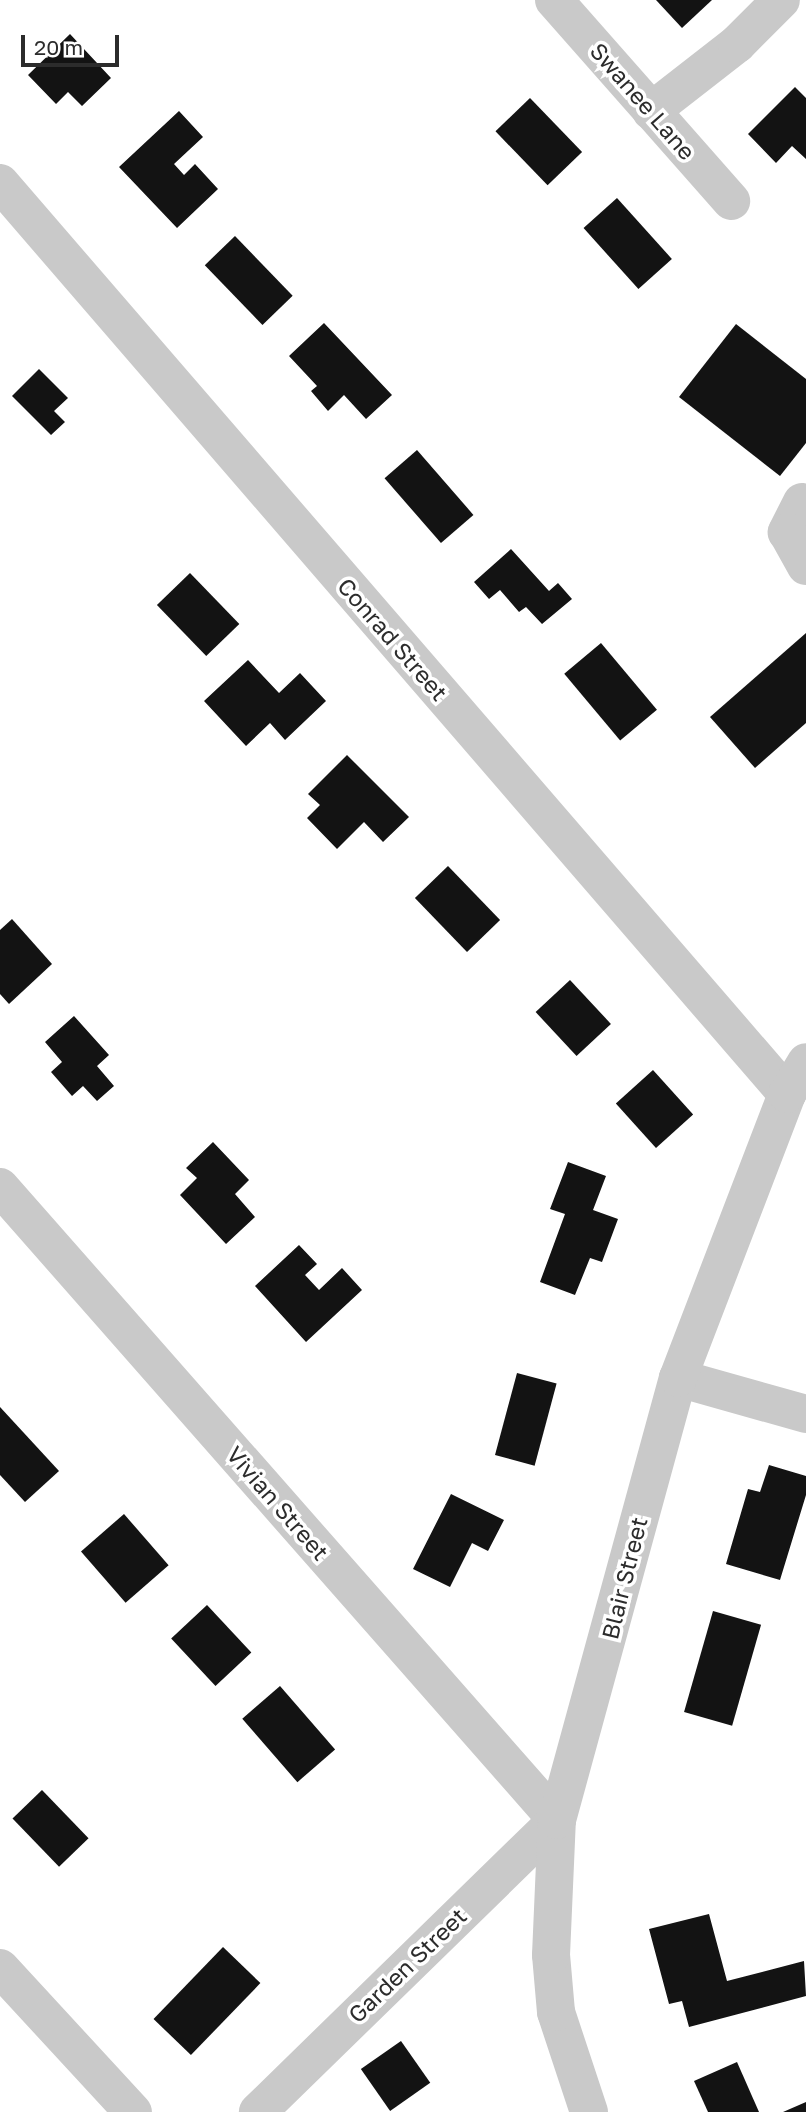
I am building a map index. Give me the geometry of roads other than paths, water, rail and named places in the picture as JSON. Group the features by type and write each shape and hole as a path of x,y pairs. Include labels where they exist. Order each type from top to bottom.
{"street":[{"name":"Swanee Lane","path":"554,0 731,201"},
{"path":"650,111 737,44 780,0"},
{"name":"Conrad Street","path":"0,183 787,1094"},
{"path":"802,502 787,532 806,566"},
{"name":"Blair Street","path":"589,2112 556,2012 551,1955 557,1820 678,1378 787,1094 806,1062"},
{"name":"Vivian Street","path":"0,1187 557,1820"},
{"path":"678,1378 806,1414"},
{"name":"Garden Street","path":"258,2112 557,1820"},
{"path":"0,1968 133,2112"}]}
